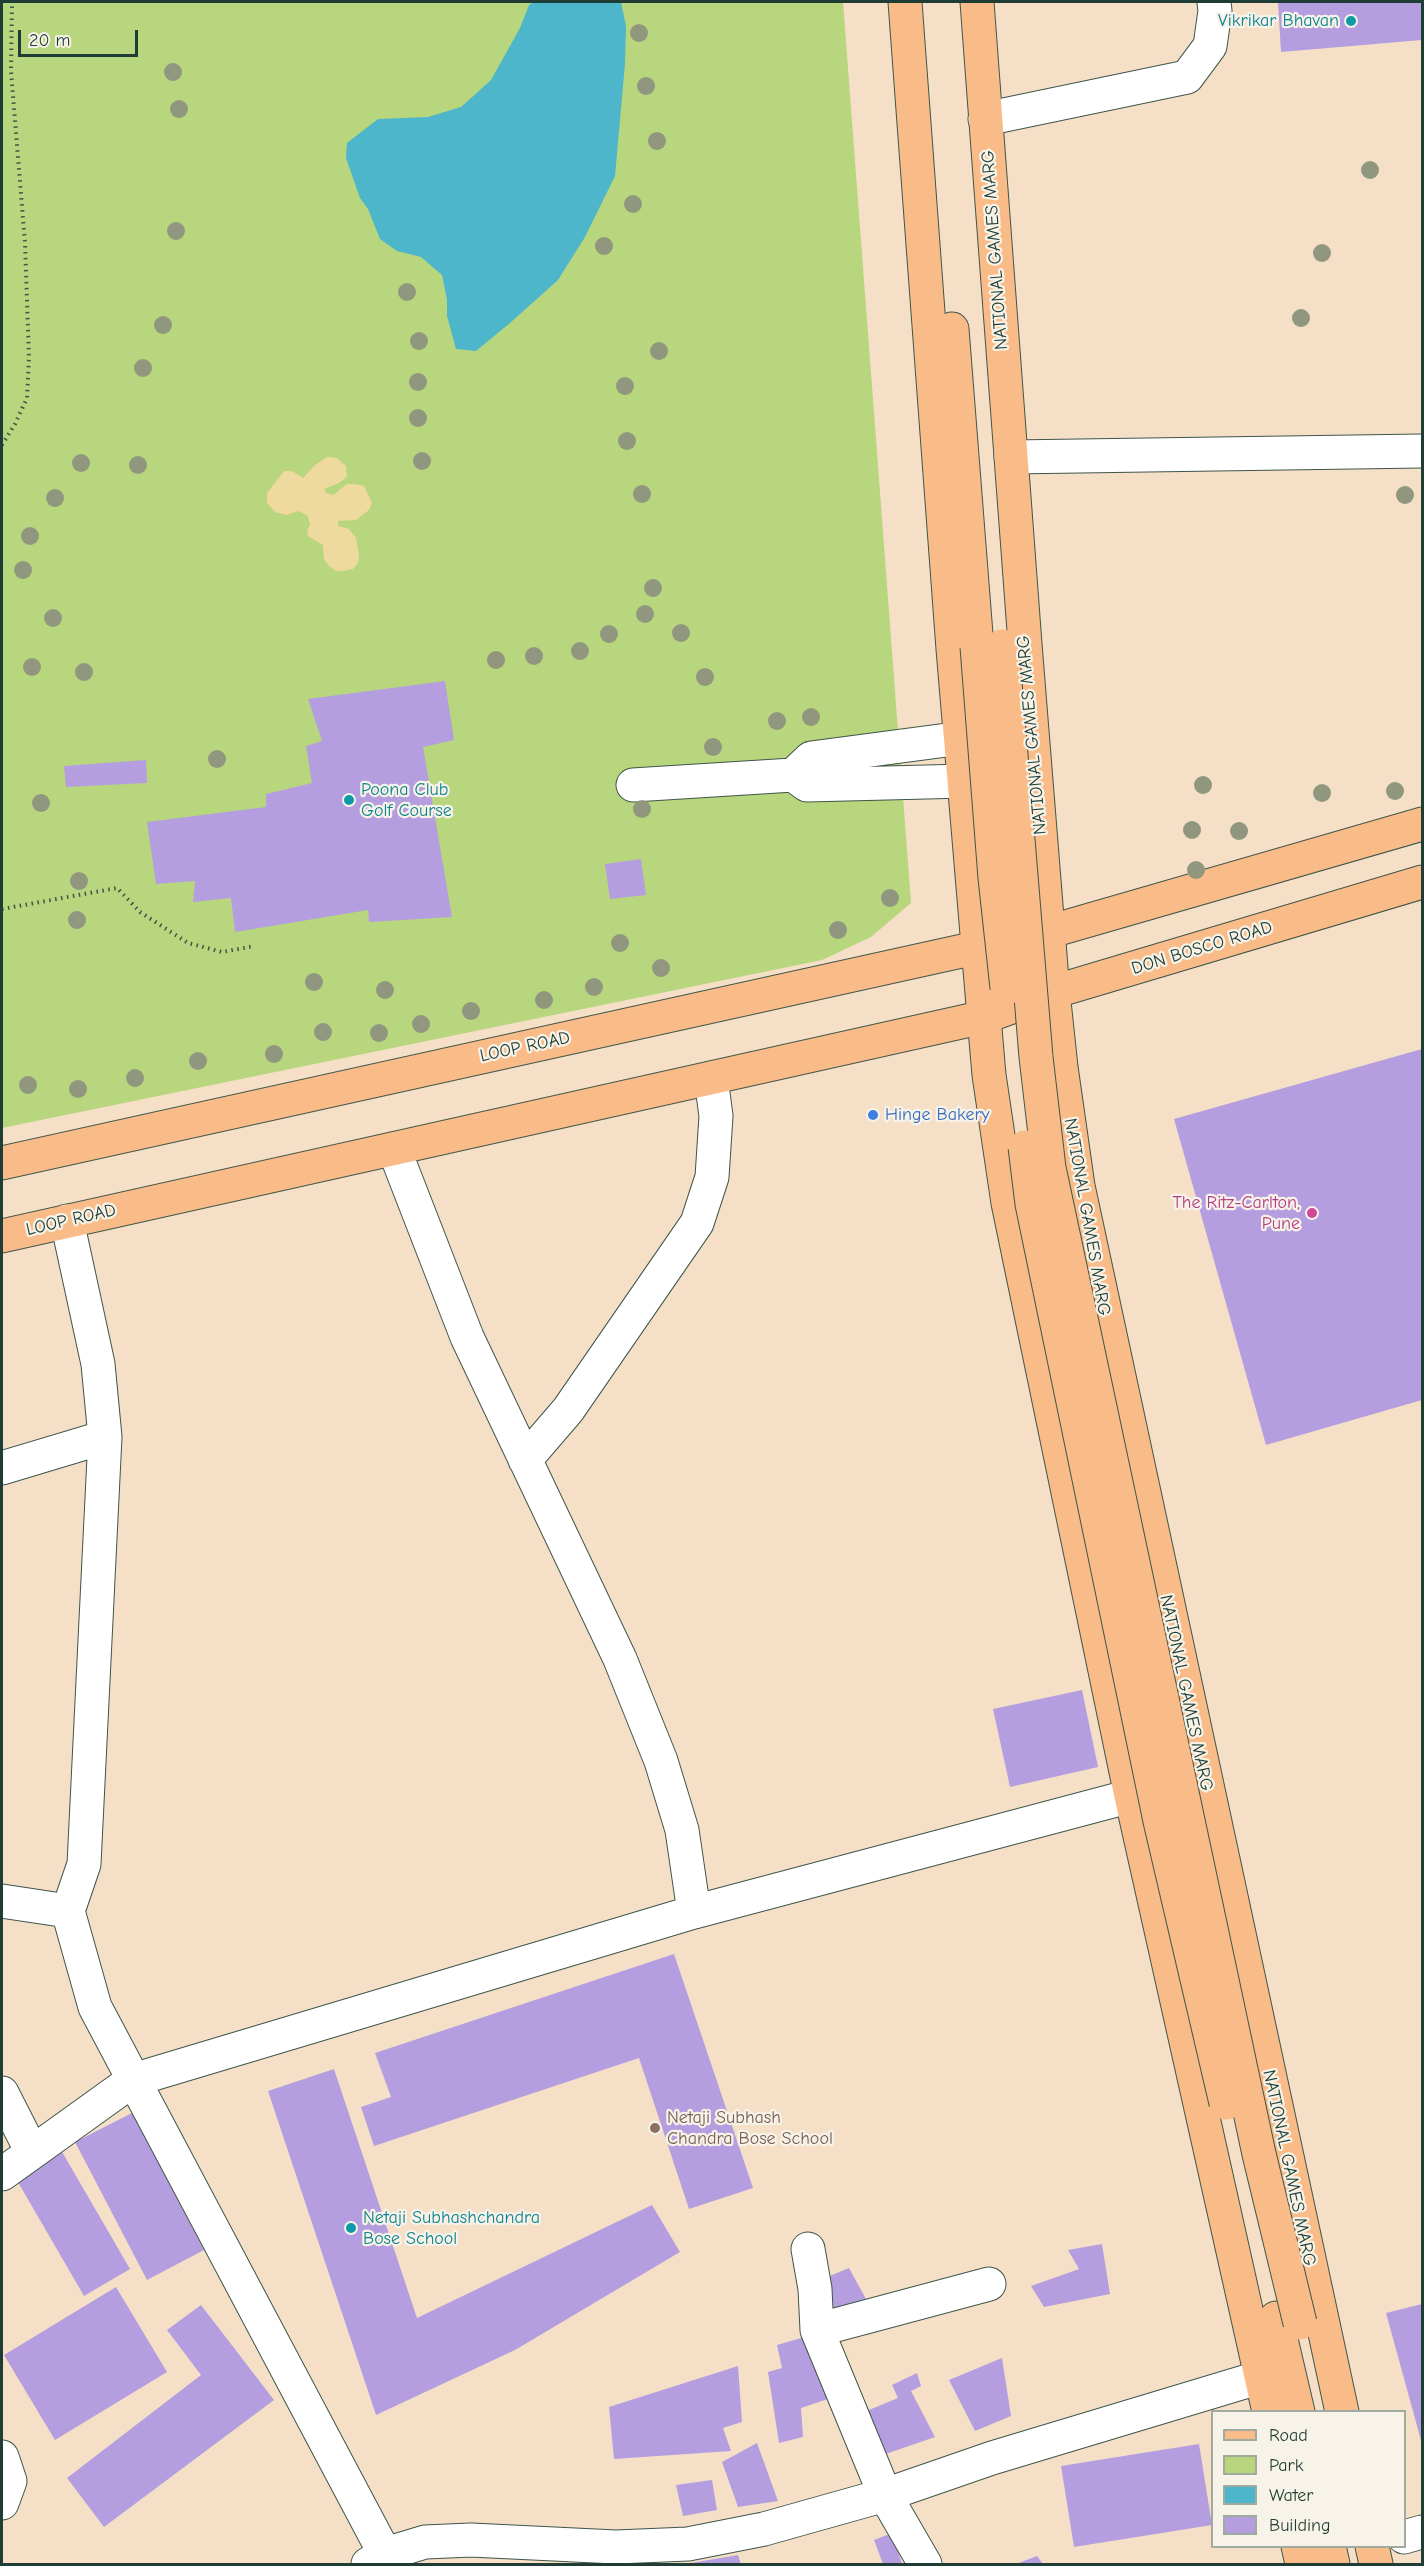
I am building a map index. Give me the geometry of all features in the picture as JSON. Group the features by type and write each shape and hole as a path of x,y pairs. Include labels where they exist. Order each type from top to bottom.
{"main road":[{"path":"905,2 984,1017 989,1075 1008,1203 1131,1796 1269,2410"},
{"path":"927,2 990,647 1049,1168 1257,2143 1288,2320 1298,2410"},
{"path":"954,2 990,647"},
{"name":"NATIONAL GAMES MARG","path":"977,2 1053,992 1060,1067 1078,1186 1342,2410"},
{"path":"1048,932 1422,824"},
{"name":"DON BOSCO ROAD","path":"984,1017 1053,992 1422,882"},
{"name":"LOOP ROAD","path":"2,1163 1048,932"},
{"name":"LOOP ROAD","path":"2,1236 984,1017"},
{"path":"1008,1203 1078,1186"},
{"path":"1288,2320 1320,2410"},
{"path":"1352,2548 1356,2565"},
{"path":"1372,2548 1376,2565"},
{"path":"1304,2556 1333,2565"}],"street":[{"path":"985,119 1187,77 1209,46 1215,10 1214,2"},
{"path":"1011,457 1422,451"},
{"path":"633,786 793,775 811,758 962,738"},
{"path":"793,775 807,785 966,781"},
{"path":"525,1460 568,1410 698,1222 712,1177 716,1116 711,1078"},
{"path":"394,1149 467,1337 620,1659 661,1761 682,1830 694,1912"},
{"path":"67,1221 98,1364 105,1437 84,1864 68,1911 95,2007 377,2559 429,2553 471,2540 616,2547 688,2544 764,2529 885,2495 992,2458 1261,2377"},
{"path":"2,1468 105,1437"},
{"path":"2,2174 133,2080 694,1912 1131,1796"},
{"path":"2,1900 68,1911"},
{"path":"2,2093 32,2152"},
{"path":"808,2249 815,2289 817,2330 885,2495 925,2565"},
{"path":"817,2330 989,2284"},
{"path":"2,2457 10,2481 2,2503"},
{"path":"1406,2536 1422,2532"}],"path":[{"path":"2,445 27,398 29,357 25,243 11,71 12,2"},
{"path":"2,909 117,888 140,912 188,943 222,952 255,946"}],"green space":[{"name":"Poona Club Golf Course","path":"2,2 843,2 911,903 871,937 822,960 2,1128"}],"sand":[{"path":"327,457 337,458 346,466 347,477 324,489 326,493 333,495 347,484 355,484 364,486 372,503 369,510 356,520 338,521 338,526 349,529 356,538 359,555 358,563 353,569 343,571 336,571 329,566 324,559 323,545 308,536 307,530 310,525 308,516 299,511 286,515 275,512 267,503 267,493 284,471 292,471 303,478 315,465"}],"water":[{"path":"534,2 621,2 626,26 625,64 615,176 585,237 558,280 476,351 456,349 447,316 447,300 442,275 421,257 397,251 380,239 368,209 360,198 346,158 347,143 378,119 428,117 461,107 491,80 520,28 529,5"}],"building":[{"name":"Vikrikar Bhavan","path":"1278,2 1422,2 1422,40 1281,52"},
{"name":"Poona Club Golf Course","path":"445,681 454,740 423,747 452,917 369,922 368,910 235,932 231,898 193,902 195,881 156,884 147,822 266,807 266,794 312,783 306,746 322,741 308,699"},
{"path":"146,760 147,783 66,787 64,766"},
{"path":"641,859 646,895 610,899 605,864"},
{"name":"The Ritz-Carlton, Pune","path":"1422,1049 1422,1400 1266,1445 1174,1119"},
{"path":"1082,1690 1098,1767 1010,1787 993,1709"},
{"path":"674,1954 753,2188 689,2209 639,2058 374,2146 361,2107 391,2097 375,2053"},
{"name":"Netaji Subhashchandra Bose School","path":"334,2069 417,2318 652,2205 680,2252 515,2350 376,2415 268,2091"},
{"path":"132,2113 204,2250 147,2280 75,2142"},
{"path":"61,2150 130,2269 84,2296 15,2177"},
{"path":"1102,2244 1110,2294 1044,2307 1031,2286 1079,2269 1068,2250"},
{"path":"849,2268 866,2299 831,2310 820,2280"},
{"path":"116,2287 167,2372 55,2440 4,2355"},
{"path":"1422,2304 1422,2444 1386,2313"},
{"path":"201,2305 274,2400 104,2527 67,2478 201,2375 167,2330"},
{"path":"808,2336 828,2399 801,2408 803,2437 779,2443 768,2372 782,2368 777,2345"},
{"path":"1002,2358 1011,2416 975,2431 949,2380"},
{"path":"738,2366 742,2422 723,2428 731,2451 614,2459 609,2407"},
{"path":"917,2373 921,2386 911,2391 935,2437 877,2457 864,2412 898,2398 892,2385"},
{"path":"757,2443 778,2501 738,2507 722,2462"},
{"path":"1199,2444 1211,2525 1074,2547 1061,2466"},
{"path":"712,2480 717,2510 683,2516 676,2485"},
{"path":"892,2533 902,2564 883,2564 874,2540"},
{"path":"738,2555 741,2564 691,2564 691,2563"},
{"path":"1037,2556 1043,2564 1016,2564"}],"place":[{"name":"Vikrikar Bhavan","path":"1351,21"},
{"name":"Poona Club Golf Course","path":"349,800"},
{"name":"Hinge Bakery","path":"873,1115"},
{"name":"The Ritz-Carlton, Pune","path":"1312,1213"},
{"name":"Netaji Subhash Chandra Bose School","path":"655,2128"},
{"name":"Netaji Subhashchandra Bose School","path":"351,2228"}]}
